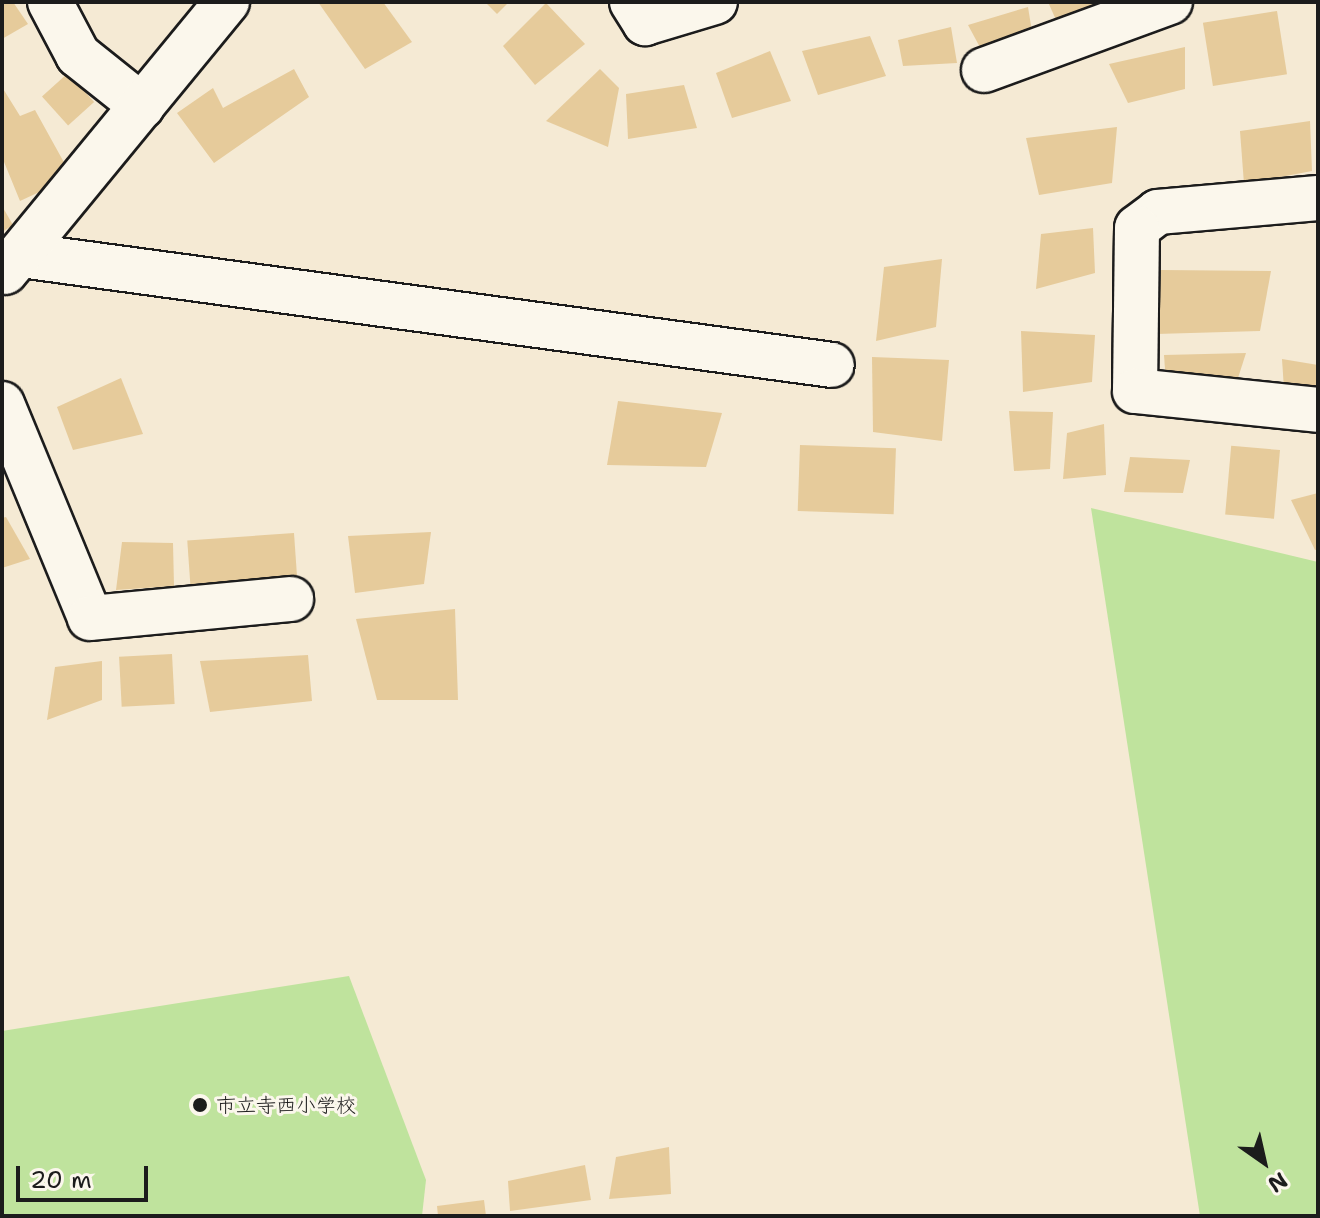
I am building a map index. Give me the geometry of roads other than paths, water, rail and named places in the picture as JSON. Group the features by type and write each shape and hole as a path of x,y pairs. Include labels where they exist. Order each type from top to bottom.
{"street":[{"path":"50,2 78,55 142,106"},
{"path":"12,265 227,2"},
{"path":"632,2 645,23 715,2"},
{"path":"984,70 1170,2"},
{"path":"1318,198 1158,212 1137,228 1135,376 1135,391 1318,410"},
{"path":"12,265 832,365"},
{"path":"2,404 90,618 291,599"}],"place":[{"name":"市立寺西小学校","path":"200,1105"}]}
